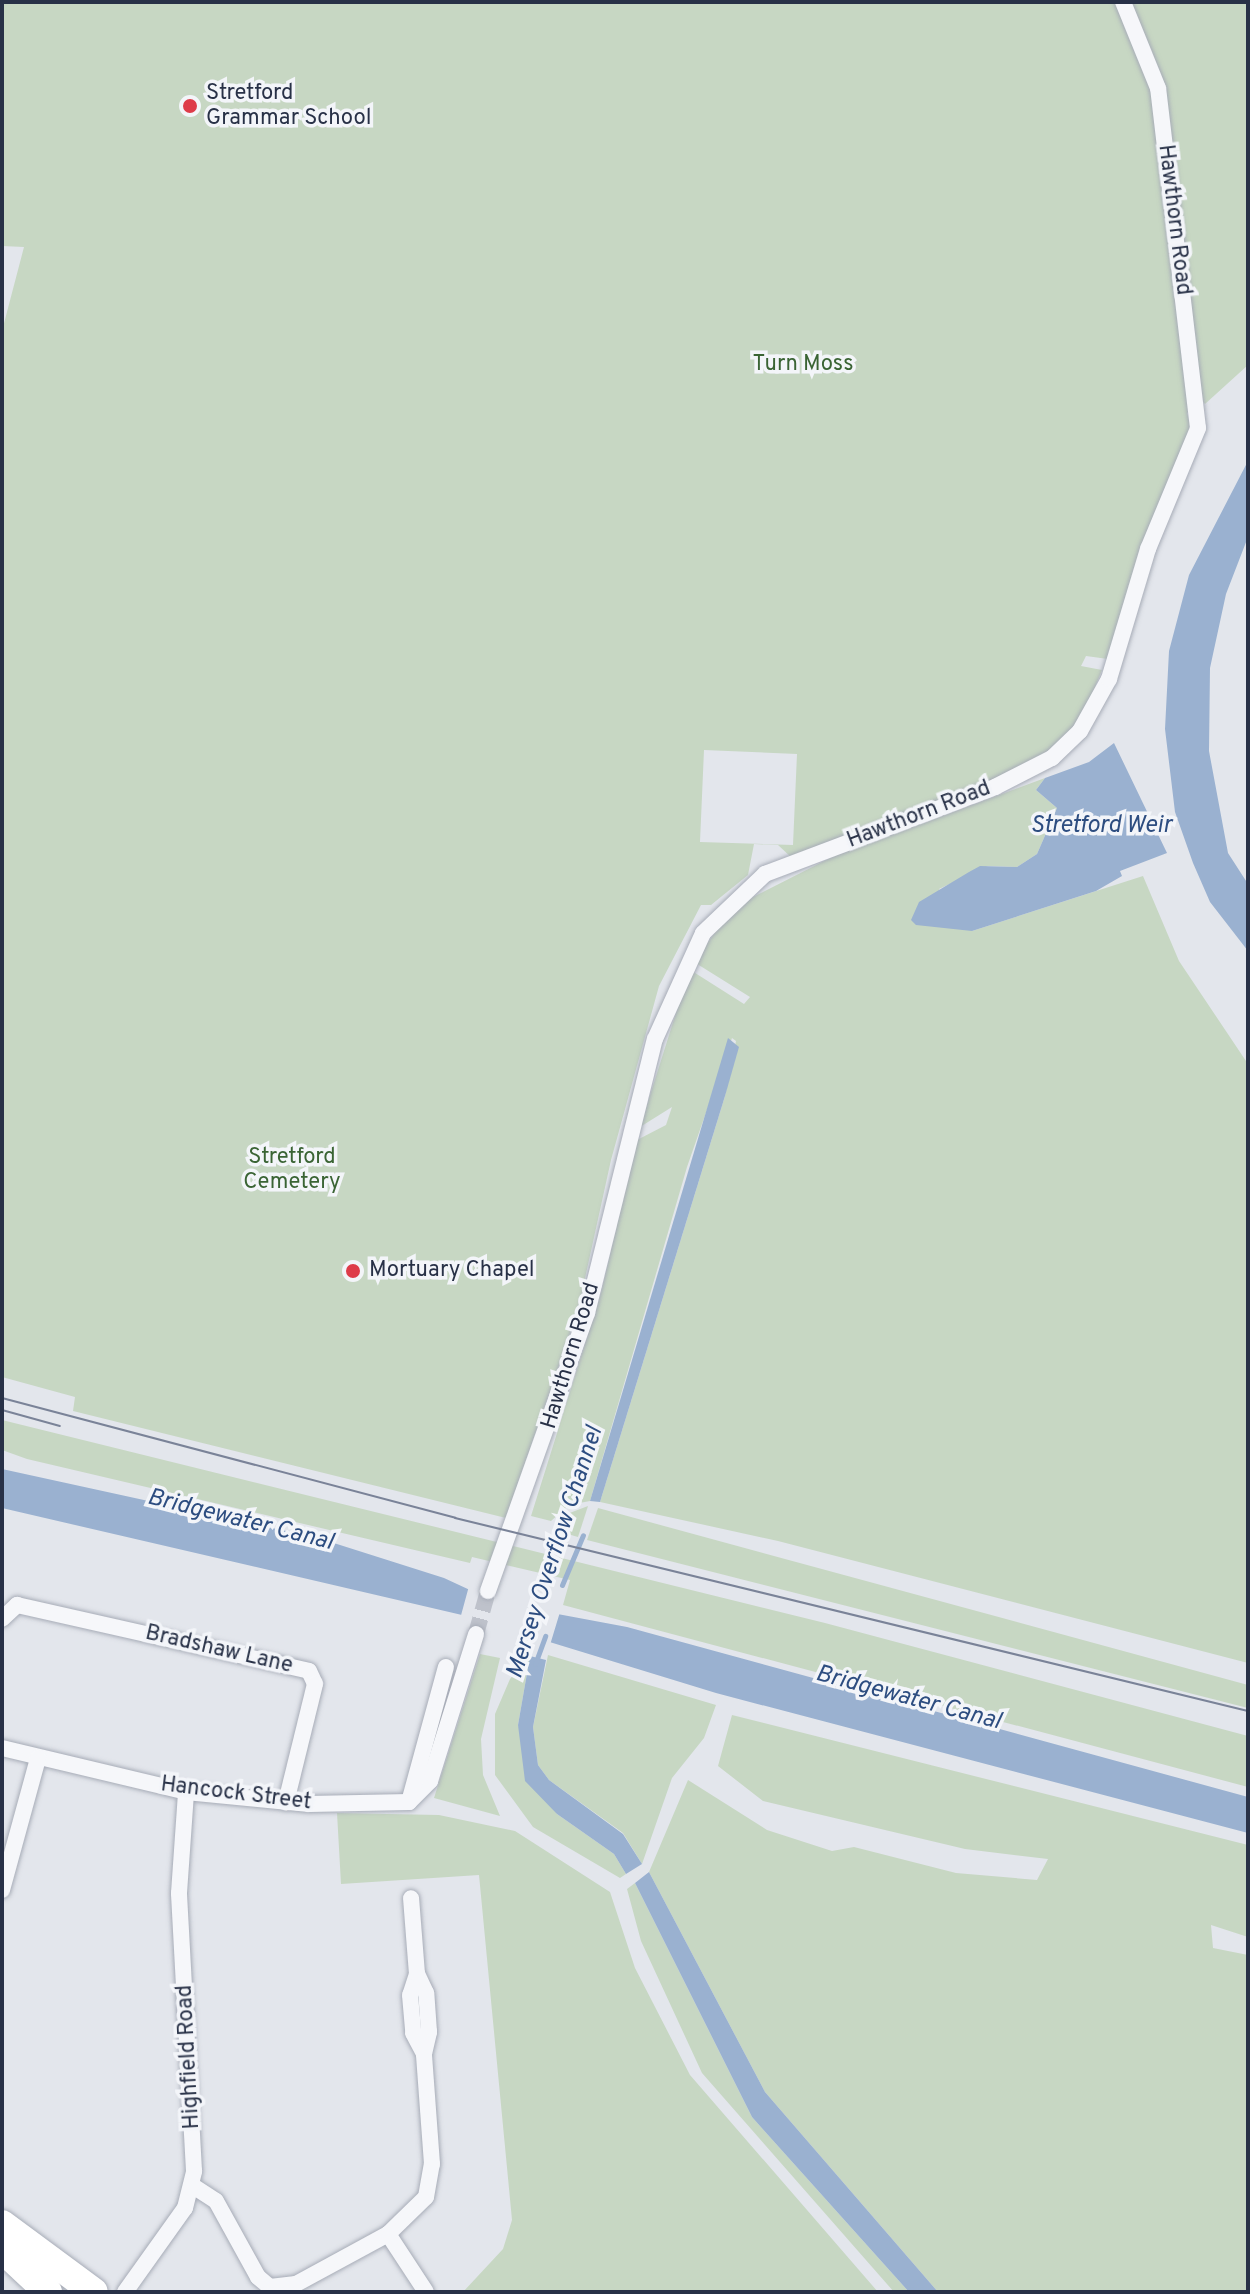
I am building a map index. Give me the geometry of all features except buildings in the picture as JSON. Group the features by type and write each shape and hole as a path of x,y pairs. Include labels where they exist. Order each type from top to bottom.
{"highway":[{"path":"2,2224 94,2292"},
{"path":"2,2249 48,2292"}],"street":[{"name":"Hawthorn Road","path":"488,1591 587,1313 655,1039 703,933 765,874 995,787 1052,758 1080,731 1109,679 1148,549 1198,428 1158,88 1123,2"},
{"name":"Bradshaw Lane","path":"2,1619 17,1605 309,1671 315,1684 286,1802"},
{"path":"416,1798 476,1634"},
{"path":"416,1798 446,1667"},
{"name":"Hancock Street","path":"2,1748 186,1792 286,1802 416,1798"},
{"path":"2,1889 38,1758"},
{"name":"Highfield Road","path":"186,1792 179,1893 193,2186"},
{"path":"125,2292 179,2218 193,2186 216,2201 258,2277 270,2290 296,2284 388,2234 416,2210 431,2181 424,2054 429,2032 426,1993 417,1974 411,1898"},
{"path":"388,2234 426,2292"}],"green space":[{"name":"Turn Moss","path":"2,2 1248,2 1248,365 1205,404 1201,399 1187,413 1192,430 1108,659 1086,656 1081,666 1102,670 1080,723 1051,752 992,781 792,858 778,845 754,844 748,875 711,905 701,905 659,986 611,1160 578,1310 506,1518 73,1411 75,1397 2,1377 2,331 24,247 2,246","holes":["704,750 797,754 793,845 700,842"]},
{"path":"1045,778 1036,790 1057,808 1037,854 1017,867 988,866 939,889 972,931 1143,876 1179,961 1248,1064 1248,1663 778,1541 600,1502 725,1096 736,1041 732,1038 687,1167 590,1501 569,1505 551,1521 531,1516 601,1293 637,1140 666,1125 672,1107 640,1127 682,994 692,971 744,1004 750,997 694,962 721,924 753,897 832,857"},
{"path":"2,1420 825,1623 1248,1736 1248,1787 563,1605 570,1580 472,1557 470,1563 27,1459 2,1450"},
{"path":"588,1506 578,1537 554,1530 567,1514"},
{"path":"598,1508 1248,1685 1248,1708 587,1540"},
{"path":"480,1654 500,1658 481,1739 483,1775 500,1816 434,1798"},
{"path":"548,1655 716,1705 704,1738 672,1778 642,1864 623,1833 549,1780 538,1765 533,1727"},
{"path":"530,1656 518,1725 557,1814 614,1854 626,1874 620,1878 533,1827 495,1775 495,1714 510,1679"},
{"path":"732,1715 1248,1845 1248,1937 1211,1925 1213,1948 1248,1955 1248,2292 938,2292 765,2092 649,1872 688,1780 767,1830 832,1851 854,1847 956,1873 1037,1880 1048,1859 965,1849 763,1801 718,1766"},
{"path":"337,1813 439,1815 515,1831 610,1892 635,1968 690,2075 878,2292 463,2292 503,2249 512,2220 479,1875 341,1884"},
{"path":"635,1883 752,2117 909,2292 894,2292 702,2073 641,1941 627,1889"}],"water":[{"path":"1248,461 1248,537 1226,594 1210,668 1209,751 1228,853 1248,884 1248,951 1210,902 1193,863 1175,812 1165,729 1169,651 1189,575"},
{"name":"Stretford Weir","path":"1114,743 1167,853 1120,871 1122,876 1096,891 972,931 916,925 911,920 919,902 980,866 1017,867 1037,854 1057,808 1036,790 1045,778 1089,762"},
{"path":"728,1038 739,1047 725,1096 600,1502 590,1501"},
{"name":"Bridgewater Canal","path":"2,1469 318,1538 444,1578 498,1603 627,1627 1248,1797 1248,1833 716,1693 462,1615 2,1508"},
{"path":"530,1656 546,1660 533,1727 538,1765 549,1780 623,1834 642,1864 626,1874 614,1854 557,1814 525,1781 518,1725"},
{"path":"649,1872 765,2092 938,2292 909,2292 752,2117 635,1883"}],"pier":[{"path":"469,1586 499,1600 560,1612 550,1645 460,1619"}],"waterway":[{"name":"Mersey Overflow Channel","path":"562,1585 583,1535"},
{"name":"Mersey Overflow Channel","path":"535,1664 545,1636"}],"tunnel":[{"path":"476,1634 488,1591"}],"tram line":[{"path":"2,1398 455,1518 1248,1711"},
{"path":"2,1410 60,1426"}],"place":[{"name":"Stretford Grammar School","path":"190,106"},
{"name":"Mortuary Chapel","path":"353,1271"}],"park label":[{"name":"Stretford Cemetery","path":"292,1170"}]}
